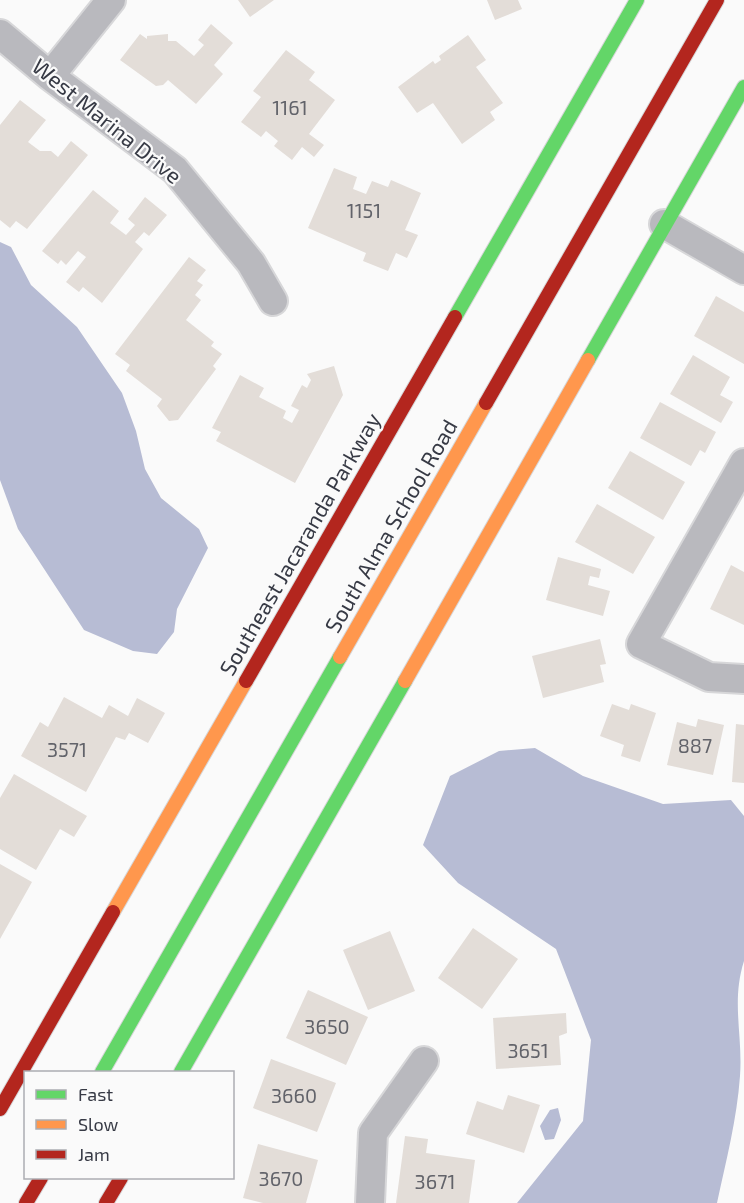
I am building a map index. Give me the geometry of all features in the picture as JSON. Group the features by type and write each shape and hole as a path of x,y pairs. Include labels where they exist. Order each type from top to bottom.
{"main road":[{"name":"Southeast Jacaranda Parkway","path":"0,1109 637,0"},
{"name":"South Alma School Road","path":"103,1071 717,0"},
{"path":"182,1071 744,87"},
{"path":"26,1203 40,1179"},
{"path":"106,1203 120,1179"}],"street":[{"path":"50,76 111,0"},
{"name":"West Marina Drive","path":"0,34 50,76 175,170 251,262 273,301"},
{"path":"664,224 744,270"},
{"path":"744,463 642,644 709,677 744,679"},
{"path":"370,1203 373,1133 424,1061"}],"water":[{"path":"0,242 11,247 31,285 77,327 122,393 136,431 145,469 161,498 199,529 208,548 177,609 174,632 157,654 133,651 84,630 18,529 0,480"},
{"path":"535,748 583,776 663,804 731,800 744,816 744,961 738,990 739,1092 717,1203 517,1203 583,1121 591,1040 556,949 458,883 423,845 450,776 499,751"},
{"path":"558,1108 561,1120 554,1139 545,1140 540,1126 550,1110"}],"building":[{"path":"238,0 274,0 250,17"},
{"path":"487,0 518,0 522,9 495,20"},
{"path":"211,24 233,43 214,65 223,74 196,104 168,80 163,85 156,86 120,60 140,34 147,39 147,36 168,34 168,41 176,41 194,56 204,45 198,40"},
{"path":"468,35 486,60 476,67 503,103 490,112 495,120 462,144 433,103 417,113 398,87 433,61 435,64 441,60 439,56"},
{"path":"286,50 315,72 309,80 335,100 309,134 324,145 314,157 302,147 292,160 274,146 278,141 266,131 261,137 241,122 261,97 253,91"},
{"path":"20,100 46,120 28,142 40,151 51,151 58,157 71,141 88,155 27,229 16,221 10,228 0,220 0,125"},
{"path":"334,168 357,177 353,189 366,194 372,181 388,187 391,180 421,193 405,230 418,235 407,258 396,253 388,271 363,261 366,253 308,228"},
{"path":"93,190 119,211 110,223 126,235 135,225 128,219 145,197 167,215 149,236 144,232 135,242 143,249 102,303 83,287 79,292 66,282 86,257 78,251 66,265 61,260 58,264 42,251"},
{"path":"189,257 206,270 197,281 203,285 195,295 201,300 186,320 214,342 211,346 222,354 213,366 216,369 178,420 169,421 157,406 162,399 126,371 130,365 115,354"},
{"path":"716,296 744,312 744,364 694,336"},
{"path":"693,355 730,377 720,395 733,402 721,423 670,394"},
{"path":"334,366 343,395 295,483 216,441 221,432 212,428 240,375 264,388 259,397 286,411 283,418 292,423 299,410 291,406 302,385 307,388 311,380 307,374"},
{"path":"660,402 716,432 705,453 700,450 691,466 640,438"},
{"path":"630,451 685,482 663,520 608,488"},
{"path":"597,504 655,537 633,574 575,542"},
{"path":"558,557 601,569 599,578 590,576 588,585 610,591 603,616 546,600"},
{"path":"731,565 744,572 744,625 710,609"},
{"path":"600,639 606,664 600,665 604,682 543,698 532,656"},
{"path":"64,697 102,718 109,705 128,716 137,698 165,713 148,743 129,733 125,740 116,737 86,792 21,756 40,722 48,727"},
{"path":"612,704 629,710 631,704 656,713 640,762 621,756 624,745 600,736"},
{"path":"698,719 724,725 713,775 667,765 677,722 696,727"},
{"path":"736,724 744,725 744,783 732,782"},
{"path":"14,774 87,816 74,837 60,829 36,870 0,849 0,798"},
{"path":"0,864 32,882 0,939"},
{"path":"473,928 518,959 482,1009 438,978"},
{"path":"390,931 415,991 368,1010 343,950"},
{"path":"308,990 368,1017 346,1065 286,1038"},
{"path":"566,1013 567,1033 559,1036 561,1065 496,1069 493,1018"},
{"path":"271,1059 336,1083 317,1132 253,1108"},
{"path":"508,1095 540,1105 524,1153 466,1134 477,1101 503,1110"},
{"path":"405,1136 428,1139 426,1153 475,1160 469,1203 396,1203"},
{"path":"258,1144 318,1160 306,1203 263,1203 243,1198"}],"traffic: fast":[{"path":"455,317 637,0"},
{"path":"588,360 744,87"},
{"path":"103,1071 340,657"},
{"path":"182,1071 405,681"}],"traffic: slow":[{"path":"405,681 588,360"},
{"path":"340,657 486,403"},
{"path":"113,912 246,681"}],"traffic: jam":[{"path":"486,403 717,0"},
{"path":"246,681 455,317"},
{"path":"0,1109 113,912"},
{"path":"26,1203 40,1179"},
{"path":"106,1203 120,1179"}]}
